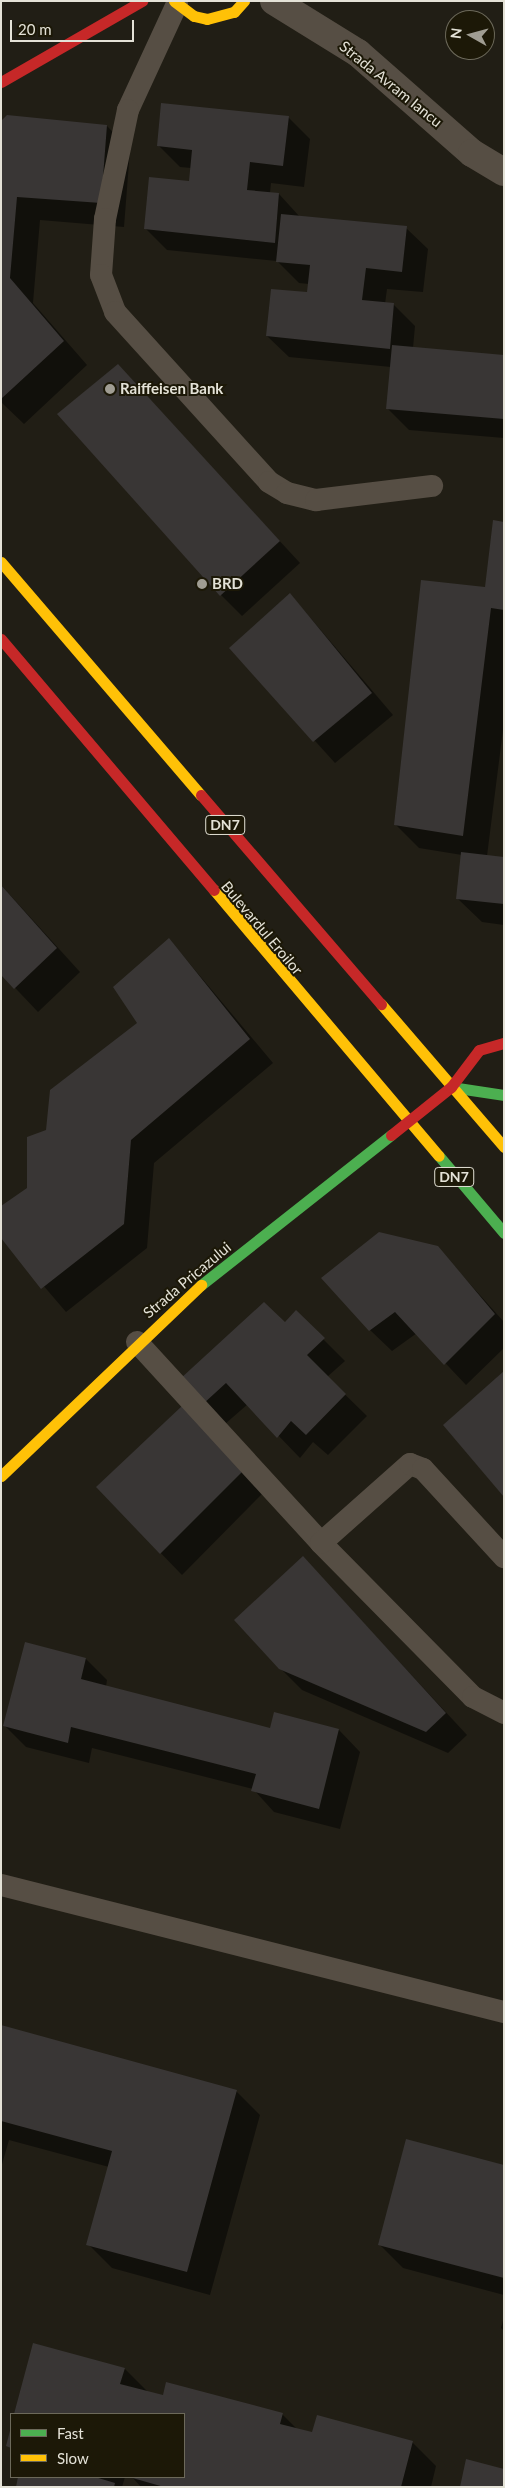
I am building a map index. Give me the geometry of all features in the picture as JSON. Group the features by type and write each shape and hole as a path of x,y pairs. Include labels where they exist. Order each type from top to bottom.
{"main road":[{"path":"1,82 142,1"},
{"path":"176,2 194,16 207,19 234,12 244,1"},
{"name":"DN7","path":"1,562 504,1147"},
{"name":"Bulevardul Eroilor","path":"1,639 404,1121 504,1233"},
{"name":"Strada Pricazului","path":"1,1476 137,1342 404,1121 451,1087 479,1050 504,1043"},
{"path":"451,1087 504,1095"}],"street":[{"name":"Strada Avram Iancu","path":"274,1 358,53 472,153 504,172"}],"lane":[{"path":"176,2 128,110 105,219 101,276 115,312 269,482 287,493 316,500 432,486"},
{"path":"137,1342 321,1543 473,1697 504,1713"},
{"path":"321,1543 410,1464 423,1469 504,1557"},
{"path":"1,1885 504,2012"}],"building":[{"path":"161,103 289,116 283,166 250,162 247,190 279,193 275,243 144,229 149,177 189,181 192,150 157,146"},
{"path":"7,115 107,125 101,203 17,197 10,278 64,341 1,399 1,121"},
{"path":"281,214 407,226 402,272 366,268 362,300 394,303 390,349 266,336 271,289 307,292 310,265 276,262"},
{"path":"392,345 504,355 504,419 386,409"},
{"path":"118,364 280,541 220,596 57,414"},
{"path":"493,520 504,522 504,610 491,608 463,836 394,825 421,580 485,587"},
{"path":"290,593 372,693 313,742 229,648"},
{"path":"461,852 504,857 504,904 456,899"},
{"path":"1,885 57,948 14,989 1,975"},
{"path":"169,938 250,1039 131,1140 124,1224 41,1289 1,1238 1,1206 27,1188 27,1137 46,1130 50,1090 137,1023 113,987"},
{"path":"379,1232 438,1246 495,1314 444,1365 395,1312 369,1331 321,1278"},
{"path":"264,1302 285,1322 296,1310 325,1338 307,1355 346,1394 306,1435 291,1421 277,1438 226,1383 203,1404 180,1379"},
{"path":"504,1371 504,1497 443,1425"},
{"path":"182,1406 244,1470 160,1554 96,1487"},
{"path":"303,1556 446,1713 426,1732 279,1669 234,1620"},
{"path":"25,1642 86,1658 81,1679 270,1728 274,1712 339,1729 319,1809 251,1791 256,1774 71,1727 68,1743 3,1726"},
{"path":"1,2025 237,2090 187,2272 86,2245 112,2151 1,2121"},
{"path":"406,2139 504,2165 504,2278 378,2245"},
{"path":"33,2343 125,2368 120,2384 163,2395 166,2382 283,2413 280,2424 312,2432 317,2415 413,2441 401,2487 164,2487 132,2478 185,2478 185,2413 14,2413"},
{"path":"10,2431 10,2448 6,2446"},
{"path":"466,2459 504,2469 504,2487 460,2487"},
{"path":"18,2478 98,2478 115,2483 114,2487 16,2487"}],"traffic: fast":[{"path":"451,1087 504,1095"},
{"path":"201,1285 391,1135"},
{"path":"439,1156 504,1233"}],"traffic: slow":[{"path":"174,1 194,16 207,19 234,12 244,1"},
{"path":"1,562 201,795"},
{"path":"214,890 439,1156"},
{"path":"381,1004 504,1147"},
{"path":"1,1476 201,1285"}],"traffic: jam":[{"path":"1,82 142,1"},
{"path":"1,639 214,890"},
{"path":"201,795 381,1004"},
{"path":"391,1135 451,1087 479,1050 504,1043"}],"place":[{"name":"Raiffeisen Bank","path":"110,389"},
{"name":"BRD","path":"202,584"}]}
